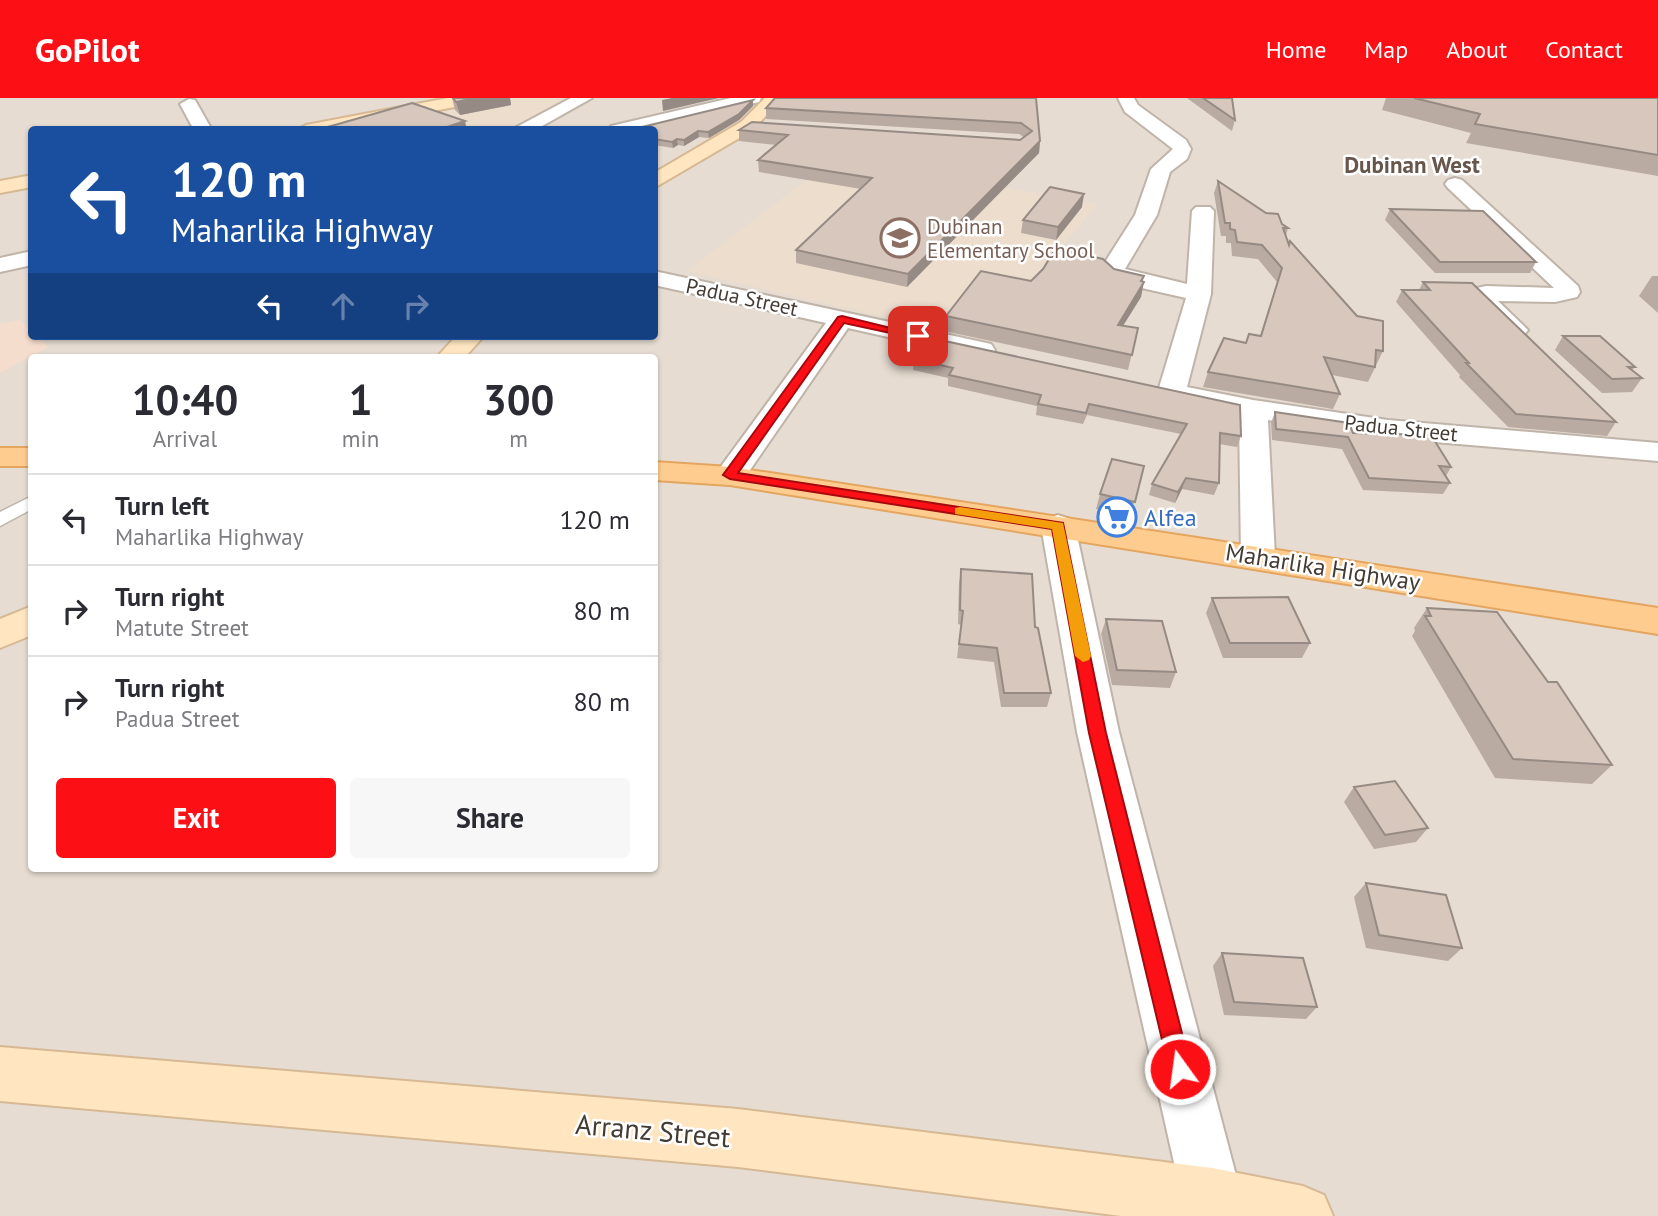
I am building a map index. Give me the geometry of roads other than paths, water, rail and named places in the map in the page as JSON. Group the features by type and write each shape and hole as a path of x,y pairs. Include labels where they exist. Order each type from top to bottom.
{"main road":[{"name":"Maharlika Highway","path":"658,471 730,475 1658,621"}],"street":[{"path":"327,126 475,98"},
{"path":"528,126 584,98"},
{"path":"634,126 753,98"},
{"path":"658,180 747,126 774,98"},
{"path":"1125,98 1131,108 1182,149 1180,155 1161,169 1146,215 1112,270 1119,276 1199,294 1203,211"},
{"path":"189,104 201,126"},
{"path":"747,126 773,127"},
{"path":"0,187 28,182"},
{"path":"1455,184 1566,286 1568,292 1555,295 1486,293 1480,297 1528,343"},
{"path":"0,265 28,259"},
{"name":"Padua Street","path":"658,279 1013,356"},
{"name":"Padua Street","path":"1199,294 1159,388 1253,409 1388,429 1651,451"},
{"path":"730,475 842,319"},
{"path":"453,354 467,340"},
{"path":"1253,409 1258,556"},
{"path":"1615,424 1651,451"},
{"path":"1058,526 1098,733 1213,1207"},
{"path":"0,635 28,621"},
{"name":"Arranz Street","path":"0,1074 738,1138 1213,1207 1303,1216"}],"lane":[{"path":"0,520 28,503"}],"place":[{"name":"Dubinan Elementary School","path":"900,238"},
{"name":"Alfea","path":"1117,517"}],"district":[{"name":"Dubinan West","path":"1412,164"}]}
